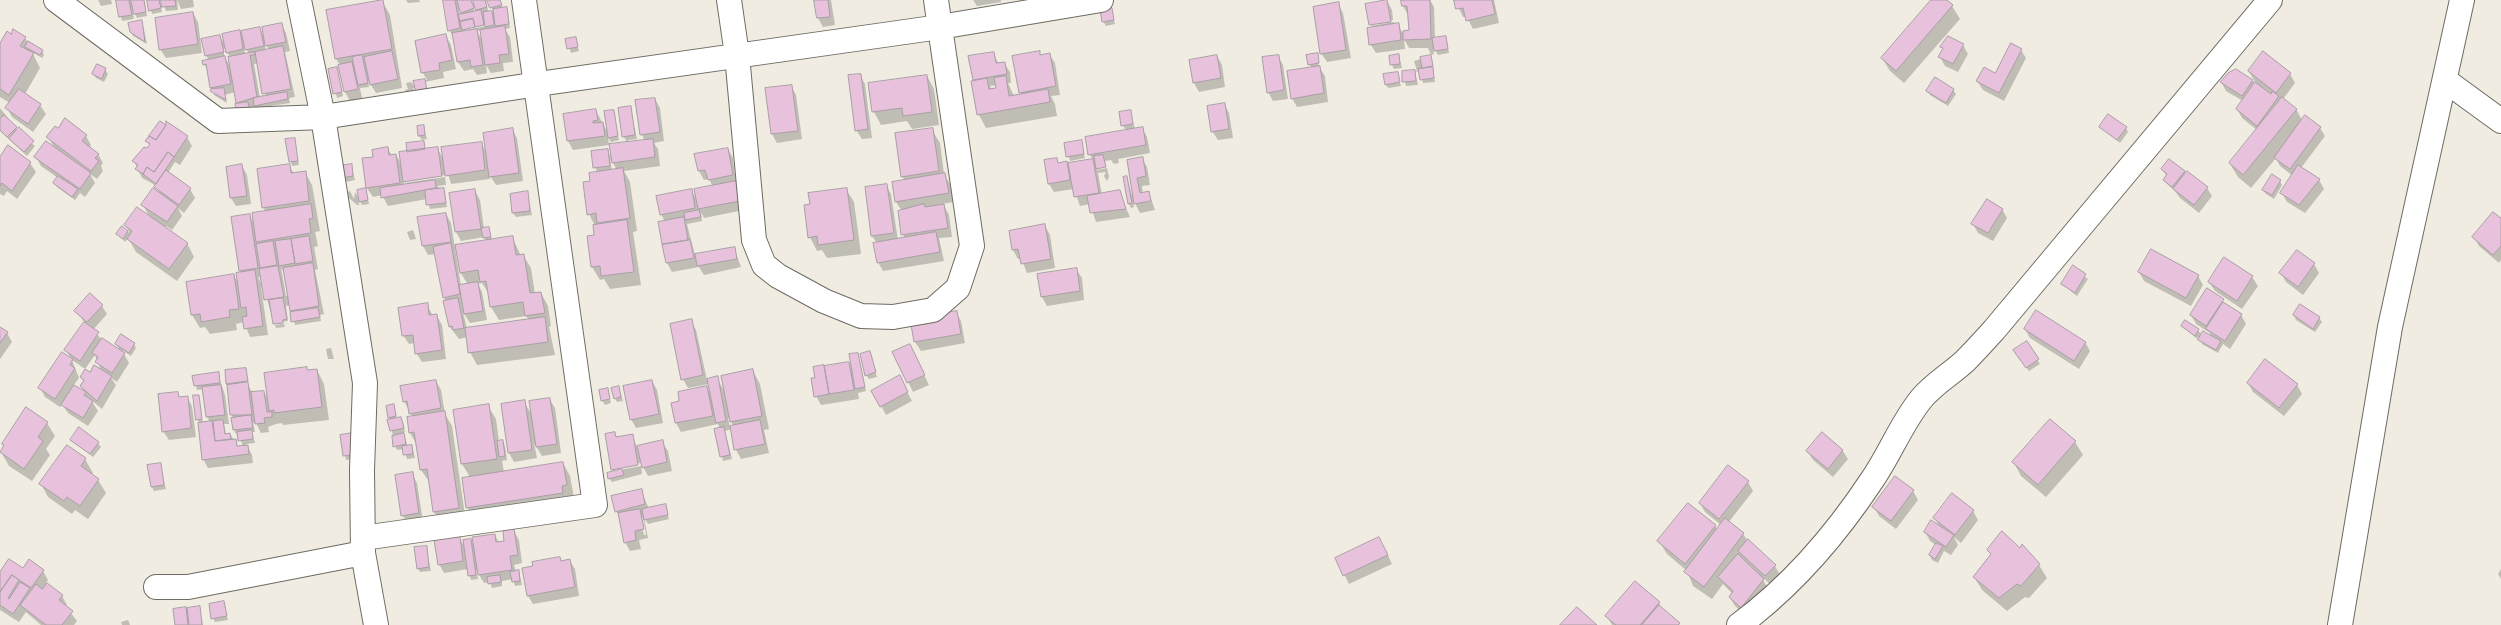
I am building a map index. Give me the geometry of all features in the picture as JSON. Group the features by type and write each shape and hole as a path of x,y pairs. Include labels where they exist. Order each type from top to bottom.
{"street":[{"path":"56,0 218,121 323,117 538,84 940,27 1101,0"},
{"path":"299,0 323,117 365,383 363,545 376,625"},
{"path":"156,587 188,587 363,545 595,505 538,84 524,0"},
{"path":"729,0 737,55 754,240 764,265 778,276 824,302 861,316 893,317 933,310 958,288 972,246 936,0"},
{"path":"1739,625 1772,600 1808,565 1839,527 1873,480 1921,400 1937,382 1964,362 1994,330 2270,0"},
{"path":"2340,625 2390,328 2446,81 2462,0"},
{"path":"2446,81 2501,122"}],"building":[{"path":"116,0 129,0 132,15 119,17"},
{"path":"131,0 144,0 146,12 134,14"},
{"path":"147,0 159,0 161,8 149,11"},
{"path":"161,0 175,0 176,6 162,7"},
{"path":"383,0 392,49 335,59 326,10"},
{"path":"443,0 455,0 460,28 448,31"},
{"path":"457,0 471,0 474,8 461,13"},
{"path":"473,0 485,0 487,7 476,10"},
{"path":"487,0 500,0 502,5 490,8"},
{"path":"814,0 828,0 830,17 817,18"},
{"path":"1387,0 1391,22 1369,25 1365,4"},
{"path":"1401,0 1430,0 1431,39 1403,40 1403,31 1409,30 1407,6 1402,6"},
{"path":"1454,0 1492,0 1495,14 1466,21 1463,8 1456,9"},
{"path":"1931,0 1947,0 1953,5 1896,71 1881,58"},
{"path":"1339,2 1346,50 1320,54 1313,7"},
{"path":"507,7 509,24 495,26 493,9"},
{"path":"1112,8 1114,20 1102,22 1100,10"},
{"path":"481,10 484,25 475,27 473,18 460,21 458,15"},
{"path":"492,11 494,25 485,27 483,12"},
{"path":"193,12 198,44 159,50 155,18"},
{"path":"473,19 475,27 462,30 460,22"},
{"path":"142,20 145,42 130,32 128,23"},
{"path":"282,23 286,42 265,46 262,27"},
{"path":"1399,23 1401,40 1369,45 1367,28"},
{"path":"505,26 509,54 499,55 500,63 485,65 480,30"},
{"path":"260,27 264,46 245,50 241,31"},
{"path":"13,29 26,37 20,46 34,53 9,95 0,89 0,43 7,31 11,34"},
{"path":"477,29 483,65 471,67 470,60 457,62 452,33"},
{"path":"240,30 243,49 226,53 222,34"},
{"path":"446,34 452,60 439,63 440,70 421,73 415,41"},
{"path":"220,35 224,52 205,56 201,39"},
{"path":"1446,36 1448,49 1434,51 1432,38"},
{"path":"1948,36 1964,44 1953,64 1938,57 1943,48 1940,47"},
{"path":"576,37 578,47 567,49 565,39"},
{"path":"28,41 43,50 40,55 25,47"},
{"path":"2011,43 2022,49 1999,93 1976,81 1984,67 1995,73"},
{"path":"283,46 291,89 262,94 255,52"},
{"path":"392,51 398,79 370,85 364,57"},
{"path":"1040,51 1040,55 1050,53 1056,86 1019,93 1012,56"},
{"path":"2263,51 2291,73 2276,93 2248,71"},
{"path":"254,52 255,55 250,55 257,97 236,103 228,57"},
{"path":"994,52 996,63 1005,62 1007,74 973,80 968,56"},
{"path":"1318,53 1319,63 1308,65 1306,55"},
{"path":"1399,54 1400,64 1390,65 1389,56"},
{"path":"362,55 368,83 358,85 352,57"},
{"path":"1217,55 1221,78 1193,83 1189,60"},
{"path":"1279,55 1284,90 1267,93 1262,57"},
{"path":"1431,55 1433,66 1422,68 1420,57"},
{"path":"225,56 231,84 210,88 206,64 203,65 202,61"},
{"path":"352,62 358,89 344,92 338,65"},
{"path":"97,64 106,68 102,79 92,74"},
{"path":"1320,66 1324,93 1291,99 1287,71"},
{"path":"337,67 342,92 333,94 328,69"},
{"path":"1433,67 1434,78 1420,80 1418,69"},
{"path":"2236,69 2253,80 2242,96 2220,82 2228,73"},
{"path":"1415,70 1416,81 1402,82 1402,71"},
{"path":"1398,72 1400,82 1385,85 1383,74"},
{"path":"861,74 868,129 855,131 848,75"},
{"path":"927,75 932,112 903,116 902,108 872,112 868,83"},
{"path":"1006,76 1009,96 1048,89 1050,102 977,115 971,81 987,78 989,89 996,88 994,78"},
{"path":"1935,77 1954,89 1946,103 1926,91"},
{"path":"425,79 427,91 416,93 413,81"},
{"path":"2255,82 2271,94 2272,91 2279,96 2257,126 2236,109"},
{"path":"792,85 798,131 771,134 765,88"},
{"path":"224,88 226,100 210,91 211,89"},
{"path":"19,89 41,104 28,124 5,108"},
{"path":"287,92 288,99 254,106 253,98"},
{"path":"2282,97 2297,109 2243,175 2229,163"},
{"path":"655,98 660,132 640,135 635,100"},
{"path":"248,102 249,108 236,111 235,104"},
{"path":"1225,103 1229,129 1211,132 1207,106"},
{"path":"631,106 635,135 622,137 618,108"},
{"path":"596,109 598,120 593,121 593,123 603,122 605,136 567,141 563,114"},
{"path":"614,110 618,136 608,138 604,111"},
{"path":"1131,110 1133,124 1121,126 1119,112"},
{"path":"2108,114 2127,127 2117,140 2099,127"},
{"path":"4,115 17,127 7,137 0,130 0,119"},
{"path":"2305,115 2321,127 2290,169 2274,158"},
{"path":"65,118 87,135 82,141 99,154 95,158 99,161 91,171 46,137 55,126 58,128"},
{"path":"160,121 166,125 156,140 149,136"},
{"path":"166,121 188,136 174,157 168,152 154,172 147,167 143,174 135,169 138,165 132,161 144,147 147,148 150,144 145,141 149,136 156,140 166,125"},
{"path":"424,125 425,135 418,136 417,126"},
{"path":"19,127 34,141 24,152 9,139"},
{"path":"1143,127 1146,145 1088,155 1085,137"},
{"path":"513,128 519,173 489,177 483,133"},
{"path":"933,128 939,171 901,177 895,133"},
{"path":"295,138 298,161 289,162 285,139"},
{"path":"653,139 655,157 612,163 609,144"},
{"path":"1082,140 1084,154 1066,157 1064,143"},
{"path":"46,141 91,173 80,189 34,157"},
{"path":"424,141 425,149 407,152 406,143"},
{"path":"482,142 485,170 445,176 441,147"},
{"path":"8,145 31,162 12,191 2,183 0,186 0,157"},
{"path":"388,147 389,155 396,154 400,183 366,188 362,158 373,157 372,150"},
{"path":"438,147 442,176 403,182 399,152"},
{"path":"728,148 733,175 708,180 705,170 698,171 694,154"},
{"path":"608,149 610,166 593,168 591,151"},
{"path":"168,152 174,157 156,184 143,174 147,167 154,172"},
{"path":"1103,155 1106,167 1096,169 1094,156"},
{"path":"1143,157 1146,176 1137,178 1140,193 1149,191 1151,201 1134,204 1127,160"},
{"path":"1057,158 1058,163 1067,161 1070,180 1048,184 1044,160"},
{"path":"1093,159 1099,193 1074,197 1068,163"},
{"path":"2169,159 2185,171 2172,187 2163,180 2167,174 2161,169"},
{"path":"242,164 247,196 230,198 226,167"},
{"path":"290,164 291,173 306,171 309,201 262,208 257,169"},
{"path":"352,164 353,176 341,178 339,166"},
{"path":"2298,165 2320,179 2299,205 2280,193"},
{"path":"623,168 630,218 597,223 596,213 587,215 583,182 590,181 589,173"},
{"path":"166,170 191,188 179,205 154,187"},
{"path":"2187,171 2208,187 2194,205 2173,189"},
{"path":"945,173 949,193 895,202 892,182"},
{"path":"2272,174 2281,180 2272,195 2262,190"},
{"path":"58,176 78,189 72,197 53,183"},
{"path":"1127,176 1132,203 1128,204 1123,177"},
{"path":"435,180 436,188 381,198 380,188"},
{"path":"736,181 740,201 698,209 694,189"},
{"path":"887,184 894,233 871,236 865,187"},
{"path":"153,188 178,206 167,222 141,205"},
{"path":"366,188 368,200 359,202 357,190"},
{"path":"444,188 446,203 426,205 425,190"},
{"path":"847,188 854,240 818,245 817,236 808,238 804,205 810,204 808,193"},
{"path":"475,189 481,229 455,232 449,193"},
{"path":"692,189 695,208 660,215 656,196"},
{"path":"1120,190 1126,209 1090,213 1087,196"},
{"path":"528,191 530,211 512,213 510,194"},
{"path":"1987,199 2003,209 1988,233 1971,224"},
{"path":"311,204 313,218 309,219 311,233 256,242 252,213"},
{"path":"924,204 925,207 944,204 948,228 901,235 898,211"},
{"path":"137,207 188,243 169,269 127,239 132,231 124,225"},
{"path":"699,210 701,217 685,220 684,213"},
{"path":"2493,212 2501,218 2501,246 2493,255 2472,237"},
{"path":"446,213 451,242 422,246 417,217"},
{"path":"250,214 258,268 239,271 231,217"},
{"path":"684,217 688,240 662,244 658,222"},
{"path":"627,220 634,272 601,276 600,266 591,267 587,236 594,235 593,225"},
{"path":"1045,224 1051,259 1021,264 1018,249 1012,250 1009,231"},
{"path":"122,226 128,231 123,239 116,234"},
{"path":"489,227 491,237 483,238 481,228"},
{"path":"936,232 940,252 877,263 873,243"},
{"path":"309,236 313,261 295,264 291,239"},
{"path":"513,236 516,255 524,254 530,293 541,292 545,313 525,316 523,302 490,307 486,281 480,282 478,270 460,273 455,245"},
{"path":"291,239 295,263 279,266 275,241"},
{"path":"690,240 694,258 666,263 662,245"},
{"path":"273,241 277,265 260,268 256,244"},
{"path":"451,243 460,294 443,298 433,247"},
{"path":"735,247 737,259 697,266 695,254"},
{"path":"2151,249 2199,275 2186,298 2138,272"},
{"path":"2297,250 2315,263 2298,287 2279,273"},
{"path":"2224,257 2253,276 2237,301 2208,282"},
{"path":"313,263 319,306 290,311 283,268"},
{"path":"2073,265 2086,274 2075,293 2061,284"},
{"path":"278,266 284,297 264,300 259,269"},
{"path":"1077,268 1080,291 1041,297 1037,274"},
{"path":"255,270 263,326 244,329 242,317 247,316 246,307 241,308 236,273"},
{"path":"234,274 239,309 229,310 230,317 201,322 200,314 191,315 186,282"},
{"path":"478,282 483,311 464,314 459,285"},
{"path":"2207,288 2224,299 2206,326 2190,315"},
{"path":"90,293 103,305 87,322 74,311"},
{"path":"283,298 287,319 283,320 283,323 273,324 269,300"},
{"path":"458,298 464,328 453,330 452,326 449,327 443,301"},
{"path":"2223,302 2242,314 2225,341 2206,329"},
{"path":"428,303 429,315 437,314 442,350 415,354 413,335 402,336 398,308"},
{"path":"2300,304 2320,317 2313,329 2293,315"},
{"path":"318,308 320,317 291,322 290,312"},
{"path":"2036,310 2086,342 2074,361 2024,329"},
{"path":"957,311 961,334 914,342 910,319"},
{"path":"545,317 548,342 468,353 465,328"},
{"path":"692,319 703,375 681,380 670,324"},
{"path":"2185,320 2199,329 2195,336 2181,326"},
{"path":"84,322 99,332 80,361 64,350"},
{"path":"0,327 8,332 0,343"},
{"path":"2203,331 2221,341 2216,350 2198,340"},
{"path":"121,334 135,343 129,353 115,344"},
{"path":"102,338 125,353 112,373 95,362 98,357 92,353"},
{"path":"2027,341 2039,359 2026,368 2013,350"},
{"path":"910,344 925,375 907,383 892,352"},
{"path":"870,351 876,372 865,376 860,354"},
{"path":"62,352 73,359 70,365 75,368 55,399 38,388"},
{"path":"858,353 865,387 855,389 849,354"},
{"path":"2265,359 2298,384 2279,408 2247,383"},
{"path":"849,362 854,390 829,394 824,366"},
{"path":"94,365 112,376 97,401 80,386 84,380 80,377 85,369 90,372"},
{"path":"824,365 829,394 814,397 811,378 815,378 813,367"},
{"path":"307,367 307,370 317,369 322,407 274,413 274,410 269,411 264,373"},
{"path":"246,368 248,381 226,384 225,370"},
{"path":"753,369 762,416 730,422 721,376"},
{"path":"219,372 220,383 194,386 192,376"},
{"path":"900,375 908,392 880,407 871,391"},
{"path":"718,376 726,421 716,423 707,379"},
{"path":"436,380 441,408 409,414 407,401 403,402 400,386"},
{"path":"652,380 659,414 630,420 623,386"},
{"path":"248,382 252,415 230,415 227,385"},
{"path":"74,385 86,392 84,395 93,401 83,418 61,405"},
{"path":"221,385 225,415 206,417 202,387"},
{"path":"619,386 621,397 614,399 611,388"},
{"path":"707,386 713,416 675,423 671,403 679,401 678,392"},
{"path":"608,388 610,399 601,401 599,390"},
{"path":"264,391 267,412 272,412 272,417 264,418 265,423 255,424 251,392"},
{"path":"178,392 179,397 188,396 191,428 162,432 158,394"},
{"path":"193,395 199,395 202,419 196,420"},
{"path":"550,398 557,444 536,447 529,401"},
{"path":"525,400 532,450 508,453 501,404"},
{"path":"394,404 396,416 388,418 386,406"},
{"path":"489,404 497,459 461,464 453,410"},
{"path":"26,407 48,422 38,437 43,441 24,469 0,452 4,445 2,444"},
{"path":"445,411 459,508 433,512 427,469 420,470 414,432 409,433 407,417"},
{"path":"251,415 253,428 233,430 231,418"},
{"path":"401,417 404,428 390,431 387,420"},
{"path":"2050,419 2076,441 2038,485 2012,462"},
{"path":"223,420 225,434 230,433 231,439 215,441 213,421"},
{"path":"760,420 765,444 734,450 730,426"},
{"path":"212,421 215,441 236,439 237,446 248,445 249,454 202,460 198,423"},
{"path":"79,427 99,442 90,454 70,440"},
{"path":"724,427 730,455 720,457 714,429"},
{"path":"252,430 253,439 238,441 237,432"},
{"path":"615,432 616,437 633,434 638,465 611,470 605,434"},
{"path":"1822,432 1843,450 1828,469 1806,451"},
{"path":"353,433 356,455 343,456 340,435"},
{"path":"404,433 406,444 393,447 392,436"},
{"path":"503,440 505,456 499,457 497,441"},
{"path":"663,440 667,462 642,468 637,446"},
{"path":"67,445 86,458 81,466 99,479 80,506 67,497 64,501 39,484"},
{"path":"412,445 413,454 403,455 402,446"},
{"path":"563,462 567,485 562,486 563,493 466,508 462,478"},
{"path":"161,463 164,485 151,487 147,465"},
{"path":"1728,465 1749,481 1719,519 1699,503"},
{"path":"622,469 624,475 608,479 607,473"},
{"path":"413,472 419,513 401,516 395,475"},
{"path":"1895,476 1914,490 1891,521 1872,507"},
{"path":"642,489 645,504 615,512 611,496"},
{"path":"1952,493 1974,510 1955,535 1933,518"},
{"path":"1688,503 1716,525 1685,564 1657,541"},
{"path":"666,504 668,515 644,520 642,509"},
{"path":"640,509 644,529 635,531 636,540 624,543 618,513"},
{"path":"1725,518 1744,533 1704,587 1684,572"},
{"path":"1931,520 1954,535 1946,547 1924,532"},
{"path":"514,529 518,555 510,556 512,570 478,575 472,537 495,534 496,542 504,541 503,531"},
{"path":"2002,531 2020,548 2022,544 2040,564 2021,586 2017,584 1999,598 1973,577 1991,554 1987,550"},
{"path":"460,536 463,561 438,565 434,540"},
{"path":"1379,537 1388,555 1343,576 1335,558"},
{"path":"471,539 476,575 468,576 463,540"},
{"path":"1748,539 1776,565 1765,576 1738,551"},
{"path":"1936,543 1943,546 1935,559 1929,555"},
{"path":"427,546 429,567 417,569 414,547"},
{"path":"1738,554 1764,579 1741,608 1729,597 1733,591 1718,577"},
{"path":"560,557 561,561 570,559 575,587 527,596 522,568 533,566 532,562"},
{"path":"9,559 23,568 29,559 44,570 31,588 12,575 0,592 0,572"},
{"path":"519,570 520,581 512,582 510,572"},
{"path":"12,575 19,580 9,599 20,582 30,588 13,614 0,605 0,592"},
{"path":"500,575 501,582 488,584 487,577"},
{"path":"1635,581 1660,602 1640,625 1616,625 1605,616"},
{"path":"47,583 63,595 59,600 73,611 62,625 46,625 20,605 36,584 42,589"},
{"path":"224,601 227,616 211,619 209,604"},
{"path":"1659,605 1680,623 1678,625 1642,625"},
{"path":"200,606 202,625 189,625 187,608"},
{"path":"186,607 188,625 175,625 173,609"},
{"path":"1577,607 1597,625 1560,625"}]}
